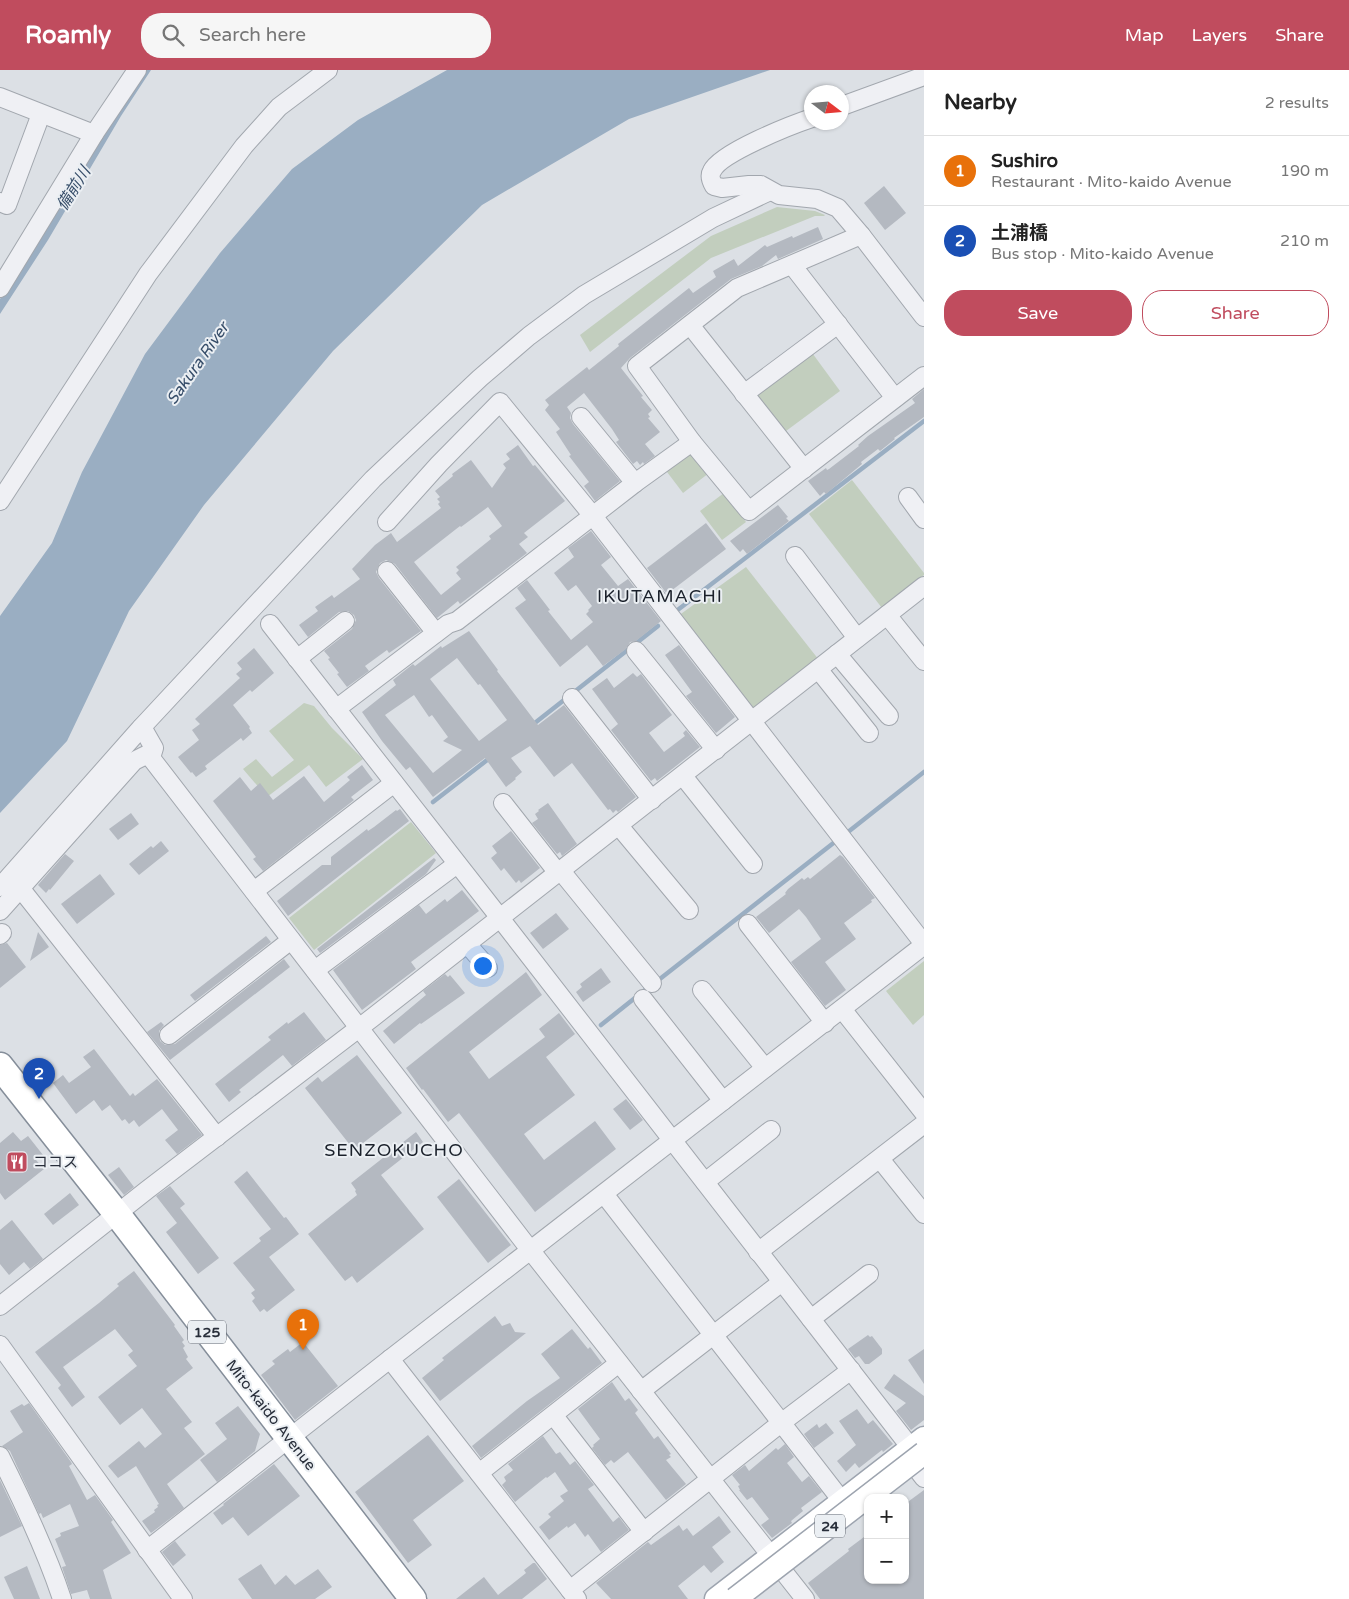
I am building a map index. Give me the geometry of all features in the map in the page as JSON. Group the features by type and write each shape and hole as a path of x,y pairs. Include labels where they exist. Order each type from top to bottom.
{"highway":[{"name":"Mito-kaido Avenue","path":"0,1066 117,1214 413,1599"}],"main road":[{"path":"884,1494 921,1458"},
{"name":"24","path":"751,1599 778,1565 842,1501 921,1458"},
{"name":"24","path":"735,1599 921,1458"},
{"name":"24","path":"716,1599 778,1565 864,1511"}],"street":[{"path":"0,288 94,134 137,70"},
{"path":"0,501 148,274 244,146 280,107 328,70"},
{"path":"849,103 924,76"},
{"path":"1,100 94,134"},
{"path":"0,202 7,205 41,114"},
{"path":"804,121 753,142 723,160 712,170 710,179 714,186 722,188 761,185 779,195 817,199 838,208 924,317"},
{"path":"0,887 142,727 373,480 480,378 529,336 584,295 713,218 770,191"},
{"path":"861,235 737,288 637,366 692,442 749,511 924,376"},
{"path":"792,265 895,398"},
{"path":"744,394 838,324"},
{"path":"690,325 804,469"},
{"path":"147,1550 924,945 594,516 500,402 439,464 387,522"},
{"path":"582,417 635,483"},
{"path":"336,709 448,624 458,621 635,483 692,442"},
{"path":"908,497 924,518"},
{"path":"795,556 857,638"},
{"path":"387,571 436,633"},
{"path":"0,1306 560,872 924,586"},
{"path":"887,615 924,661"},
{"path":"297,659 345,621"},
{"path":"270,624 673,1140 810,1319 921,1458"},
{"path":"636,650 716,750"},
{"path":"837,654 889,716"},
{"path":"818,669 869,733"},
{"path":"572,698 652,800"},
{"path":"0,911 134,761 149,756 154,748 142,727"},
{"path":"149,756 531,1251 805,1599"},
{"path":"683,776 753,864"},
{"path":"254,891 394,783"},
{"path":"503,803 652,983"},
{"path":"619,826 689,910"},
{"path":"315,970 457,864"},
{"path":"21,889 217,1137"},
{"path":"748,924 824,1023"},
{"path":"169,1035 291,940"},
{"path":"467,944 488,968"},
{"path":"702,990 766,1068"},
{"path":"643,999 723,1101"},
{"path":"842,1009 924,1113"},
{"path":"758,1252 924,1124"},
{"path":"705,1182 771,1130"},
{"path":"880,1159 924,1214"},
{"path":"604,1194 842,1501"},
{"path":"810,1319 869,1274"},
{"path":"641,1391 782,1282"},
{"path":"0,1345 183,1599"},
{"path":"390,1359 574,1594 644,1532 851,1370"},
{"path":"479,1473 554,1416 619,1363"},
{"path":"554,1416 644,1532"},
{"path":"0,1456 17,1489 56,1579 62,1599"}],"green space":[{"path":"777,207 815,211 825,215 815,216 711,258 590,352 580,335 711,236"},
{"path":"810,350 840,391 782,434 754,397"},
{"path":"689,452 709,473 683,493 664,468"},
{"path":"852,480 924,573 924,575 882,608 809,514"},
{"path":"724,493 746,522 722,540 700,511"},
{"path":"746,567 819,660 753,712 678,616"},
{"path":"304,703 314,706 332,728 363,759 326,787 309,765 267,797 243,769 256,759 272,777 294,760 269,731"},
{"path":"411,822 436,853 314,950 289,918"},
{"path":"924,961 924,1015 913,1025 886,991"}],"water":[{"name":"備前川","path":"141,70 151,70 121,116 48,240 0,314 0,299 41,236"},
{"name":"Sakura River","path":"447,70 770,70 629,119 482,205 333,351 204,505 129,611 67,741 0,813 0,616 52,543 82,472 145,354 220,253 292,169 358,120"}],"building":[{"path":"884,186 906,213 885,230 864,203"},
{"path":"818,227 823,239 778,259 776,255 762,266 731,279 630,358 621,368 652,410 648,414 650,417 648,418 660,432 645,444 655,456 644,464 643,462 640,465 637,461 633,464 616,442 619,440 612,429 584,393 567,407 571,413 570,418 573,424 620,481 595,501 584,486 589,482 569,456 571,455 556,432 560,429 545,410 549,405 545,400 587,367 589,370 619,346 618,344 689,288 693,293 716,277 713,271 734,259 738,266 765,245 767,247"},
{"path":"924,389 924,417 894,438 880,451 878,449 826,494 824,492 820,496 808,481 826,468 827,470 829,469 859,446 868,436 915,403 912,399"},
{"path":"518,445 533,466 535,465 565,501 524,533 528,537 519,544 527,553 460,604 458,601 437,618 395,564 386,560 380,563 376,572 379,578 421,631 389,653 387,650 365,666 369,671 347,687 324,651 352,629 356,620 354,615 348,611 339,612 308,637 299,625 318,611 315,607 332,595 334,598 360,579 352,569 375,545 391,533 397,542 441,508 438,504 440,502 437,499 440,497 435,491 453,476 452,474 471,460 492,488 506,468 503,464 510,459 506,454","holes":["488,507 502,526 489,536 491,539 456,567 459,570 456,573 461,579 441,595 414,562"]},
{"path":"778,505 789,521 747,554 743,549 740,552 730,541"},
{"path":"706,523 726,549 667,594 647,568"},
{"path":"591,531 611,557 601,565 618,586 628,579 661,621 636,641 630,642 626,649 603,666 587,645 560,667 515,608 526,600 517,588 527,580 571,640 593,622 586,614 592,606 576,585 568,591 554,573 574,557 568,548"},
{"path":"469,631 538,725 564,705 636,797 618,812 616,810 613,813 610,809 608,810 572,763 554,777 530,746 511,758 522,772 506,787 485,758 433,797 410,767 406,770 382,741 362,712 396,685 393,680 413,664 415,666 441,646 442,648","holes":["457,658 478,685 480,684 507,720 479,741 430,679","414,695 429,717 432,715 448,737 443,741 462,750 433,773 385,715"]},
{"path":"679,645 735,717 716,733 686,696 692,692 665,655"},
{"path":"254,648 274,673 233,705 250,727 252,733 243,741 241,738 205,766 207,769 196,777 178,757 199,740 192,730 200,724 195,719 240,678 236,674 242,669 237,663"},
{"path":"633,673 637,677 641,674 672,715 649,733 664,752 685,736 683,733 686,730 700,747 657,781 655,778 651,781 611,730 618,724 592,689 607,678 614,688"},
{"path":"362,765 373,780 351,797 354,800 263,871 253,859 256,857 213,801 240,777 251,791 260,783 273,800 304,776 324,802 350,780 347,777"},
{"path":"548,803 577,844 562,856 560,852 557,854 532,823 538,819 535,814 538,810"},
{"path":"400,809 409,821 288,916 277,901 322,865 331,865 331,857 367,829 368,831"},
{"path":"131,813 139,824 118,840 109,829"},
{"path":"511,831 540,868 521,883 519,880 516,883 504,868 501,871 491,858 497,853 492,846"},
{"path":"161,841 169,851 139,875 129,864 151,846 153,848"},
{"path":"65,854 74,861 46,893 38,885"},
{"path":"840,855 875,898 844,923 856,939 825,962 846,990 825,1006 791,962 821,939 806,917 799,909 769,933 756,917 786,894 788,889 802,878 804,880 808,877 810,879"},
{"path":"434,858 436,860 426,874 320,953 317,949"},
{"path":"100,874 115,894 77,924 61,904"},
{"path":"462,890 479,911 411,962 416,969 362,1010 333,970 419,905 426,914 445,899 447,902"},
{"path":"556,913 569,929 543,949 530,933"},
{"path":"38,932 49,947 30,961"},
{"path":"266,936 271,942 195,1001 190,995"},
{"path":"7,943 26,967 0,988 0,945"},
{"path":"284,959 290,967 170,1060 147,1032 161,1022 164,1025 159,1031 160,1041 165,1045 175,1044"},
{"path":"601,968 611,982 583,1002 576,992 582,987 580,984"},
{"path":"526,972 542,995 469,1052 489,1079 545,1037 539,1029 559,1013 575,1034 546,1057 575,1095 524,1134 544,1160 595,1121 616,1149 535,1212 459,1113 448,1122 406,1068"},
{"path":"445,974 448,977 450,975 465,993 420,1023 394,1044 383,1031 426,995 423,991"},
{"path":"304,1012 326,1040 292,1066 283,1055 239,1090 241,1092 229,1102 215,1084 271,1040 268,1037"},
{"path":"94,1049 130,1096 133,1093 135,1096 157,1079 202,1135 177,1154 165,1140 178,1130 162,1109 139,1127 134,1120 129,1124 125,1119 122,1121 110,1105 102,1111 94,1100 76,1114 53,1083 63,1075 69,1083 91,1067 83,1057"},
{"path":"357,1055 402,1113 354,1150 305,1088 318,1077 322,1082"},
{"path":"626,1099 643,1120 630,1130 613,1109"},
{"path":"13,1132 21,1141 28,1136 43,1155 36,1160 44,1169 5,1200 0,1193 0,1143"},
{"path":"416,1132 423,1142 381,1175 424,1229 357,1283 352,1276 345,1281 308,1234 357,1195 351,1183"},
{"path":"119,1167 134,1187 124,1195 108,1175"},
{"path":"247,1171 299,1234 269,1257 295,1290 267,1312 264,1309 260,1312 252,1301 255,1298 251,1293 255,1290 233,1263 261,1241 259,1238 271,1229 234,1182"},
{"path":"459,1179 511,1245 488,1263 437,1197"},
{"path":"170,1186 185,1204 180,1208 219,1258 198,1274 166,1232 177,1223 156,1196"},
{"path":"70,1193 79,1205 53,1225 44,1214"},
{"path":"12,1220 43,1259 30,1269 24,1262 9,1275 0,1264 0,1230"},
{"path":"134,1271 175,1325 184,1340 182,1342 185,1346 183,1348 188,1357 186,1359 193,1368 166,1389 192,1422 184,1428 205,1454 167,1484 184,1508 151,1533 142,1521 155,1512 154,1510 159,1504 136,1466 118,1478 108,1466 139,1441 145,1448 162,1434 142,1408 120,1425 98,1397 137,1366 128,1355 133,1351 115,1329 63,1367 85,1397 72,1407 58,1388 61,1385 35,1352 99,1303 119,1286 117,1284"},
{"path":"495,1316 502,1326 510,1323 515,1332 526,1333 440,1401 422,1378 444,1360 442,1358"},
{"path":"572,1329 588,1349 590,1347 602,1363 481,1458 472,1446 527,1401 560,1378 541,1354"},
{"path":"868,1335 872,1336 882,1349 882,1354 869,1364 865,1364 859,1356 855,1358 848,1349"},
{"path":"303,1342 338,1386 295,1420 261,1375 275,1364 272,1361 288,1349 290,1352"},
{"path":"924,1349 924,1384 908,1360"},
{"path":"894,1374 924,1396 924,1420 911,1430 896,1411 906,1403 884,1388"},
{"path":"612,1382 625,1401 629,1398 638,1410 635,1413 654,1439 658,1436 671,1454 669,1455 671,1457 666,1460 686,1484 666,1500 628,1452 614,1463 611,1460 605,1465 592,1448 600,1439 578,1409"},
{"path":"29,1403 71,1462 72,1464 69,1466 87,1500 95,1495 113,1520 111,1522 131,1553 103,1570 112,1599 90,1599 87,1590 71,1594 62,1567 66,1566 55,1539 61,1536 60,1533 79,1526 70,1504 43,1518 41,1513 39,1514 10,1451 2,1446 23,1432 10,1411 22,1404 24,1406"},
{"path":"238,1406 260,1434 255,1451 217,1482 200,1460 227,1439 215,1423"},
{"path":"857,1409 868,1424 873,1420 893,1444 859,1468 855,1463 846,1472 837,1461 856,1445 839,1421"},
{"path":"826,1423 834,1433 814,1448 804,1434 817,1424 819,1428"},
{"path":"428,1435 464,1481 413,1520 432,1545 408,1563 355,1492"},
{"path":"543,1436 556,1454 560,1452 570,1465 575,1461 594,1485 588,1489 613,1522 619,1517 629,1530 601,1552 588,1534 585,1537 575,1523 568,1528 567,1526 549,1540 539,1527 551,1517 548,1514 564,1501 560,1496 568,1491 555,1472 515,1502 502,1485 506,1481 504,1477 513,1470 508,1464"},
{"path":"785,1444 794,1457 787,1463 802,1482 809,1476 822,1492 801,1508 803,1511 791,1521 792,1523 772,1538 761,1525 769,1519 752,1497 747,1500 739,1490 738,1486 740,1485 732,1475 745,1465 749,1471 776,1448 778,1450"},
{"path":"274,1464 300,1496 248,1536 233,1517 222,1525 213,1513"},
{"path":"0,1480 22,1526 0,1537"},
{"path":"924,1490 924,1599 820,1599 808,1583 864,1537 864,1584 909,1584 909,1501"},
{"path":"719,1516 731,1532 712,1547 724,1562 711,1573 704,1565 678,1586 688,1599 611,1599 596,1583 648,1542 651,1545 679,1525 683,1531 687,1528 693,1536"},
{"path":"175,1541 186,1555 173,1566 162,1552"},
{"path":"535,1563 547,1579 522,1599 456,1599 484,1577 498,1595 526,1573 524,1570"},
{"path":"261,1564 275,1585 286,1575 295,1585 318,1569 332,1587 315,1599 252,1599 238,1579"},
{"path":"27,1566 40,1599 14,1599 4,1577"}],"waterway":[{"path":"675,612 924,421"},
{"path":"531,726 658,626"},
{"path":"433,802 491,757"},
{"path":"848,832 924,772"},
{"path":"656,982 836,841"},
{"path":"601,1025 650,986"}],"place":[{"name":"土浦橋","path":"39,1099"},
{"name":"ココス","path":"17,1162"},
{"name":"Sushiro","path":"303,1350"}],"district":[{"name":"IKUTAMACHI","path":"660,596"},
{"name":"SENZOKUCHO","path":"394,1150"}]}
